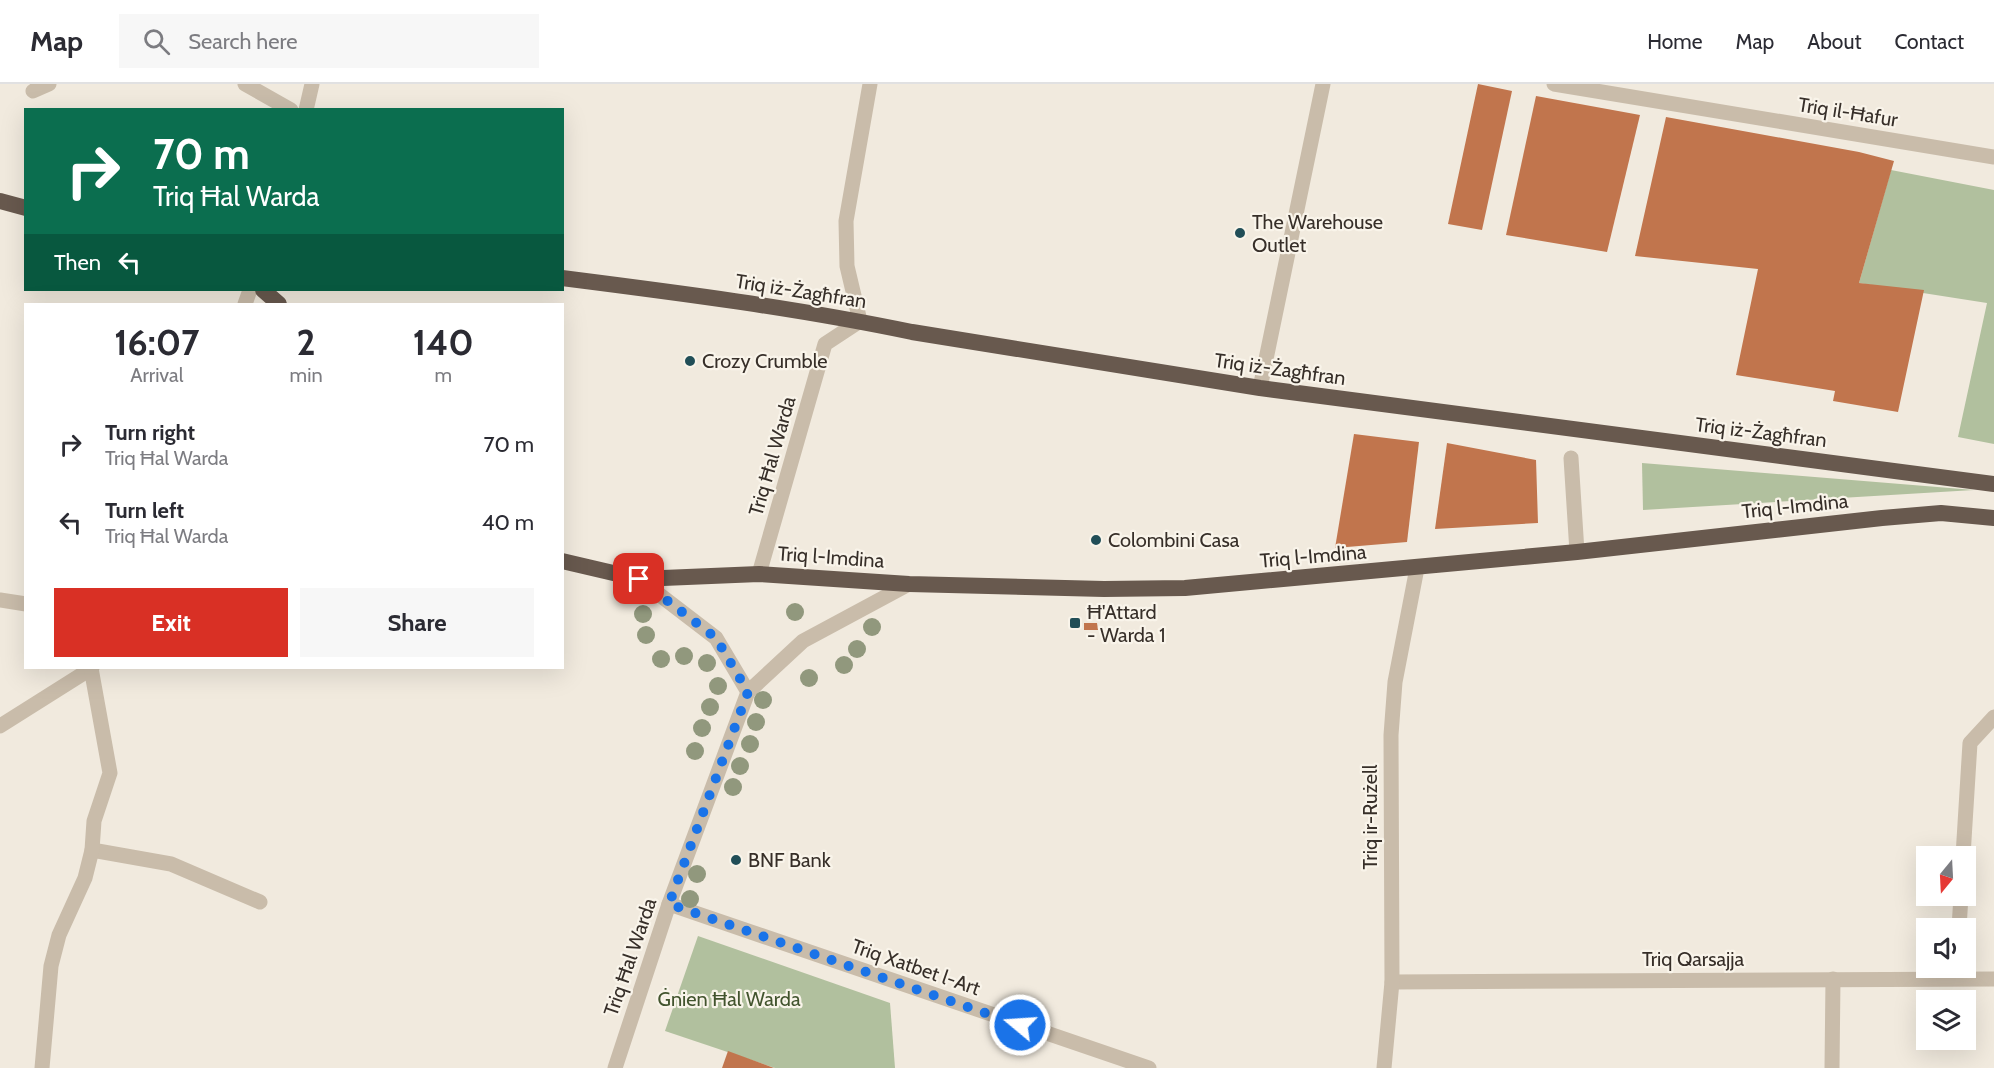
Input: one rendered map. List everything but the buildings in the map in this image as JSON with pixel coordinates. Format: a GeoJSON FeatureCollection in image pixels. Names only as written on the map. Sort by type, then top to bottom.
{"type":"FeatureCollection","features":[{"type":"Feature","properties":{"kind":"highway"},"geometry":{"type":"LineString","coordinates":[[0,201],[24,207]]}},
{"type":"Feature","properties":{"kind":"highway","name":"Triq iż-Żagħfran"},"geometry":{"type":"LineString","coordinates":[[564,278],[733,300],[924,334],[1260,388],[1994,484]]}},
{"type":"Feature","properties":{"kind":"highway"},"geometry":{"type":"LineString","coordinates":[[264,291],[278,303]]}},
{"type":"Feature","properties":{"kind":"highway","name":"Triq l-Imdina"},"geometry":{"type":"LineString","coordinates":[[564,561],[639,579],[759,574],[909,584],[1104,589],[1185,588],[1577,552],[1882,518],[1941,513],[1994,518]]}},
{"type":"Feature","properties":{"kind":"street"},"geometry":{"type":"LineString","coordinates":[[33,91],[49,84]]}},
{"type":"Feature","properties":{"kind":"street"},"geometry":{"type":"LineString","coordinates":[[245,84],[287,108]]}},
{"type":"Feature","properties":{"kind":"street"},"geometry":{"type":"LineString","coordinates":[[306,108],[312,84]]}},
{"type":"Feature","properties":{"kind":"street"},"geometry":{"type":"LineString","coordinates":[[860,321],[847,266],[846,221],[870,84]]}},
{"type":"Feature","properties":{"kind":"street"},"geometry":{"type":"LineString","coordinates":[[1260,388],[1323,84]]}},
{"type":"Feature","properties":{"kind":"street","name":"Triq il-Ħafur"},"geometry":{"type":"LineString","coordinates":[[1554,84],[1994,157]]}},
{"type":"Feature","properties":{"kind":"street","name":"Triq Ħal Warda"},"geometry":{"type":"LineString","coordinates":[[759,574],[825,344],[860,321]]}},
{"type":"Feature","properties":{"kind":"street"},"geometry":{"type":"LineString","coordinates":[[1571,458],[1577,552]]}},
{"type":"Feature","properties":{"kind":"street","name":"Triq ir-Rużell"},"geometry":{"type":"LineString","coordinates":[[1384,1068],[1392,982],[1391,735],[1395,682],[1417,568]]}},
{"type":"Feature","properties":{"kind":"street"},"geometry":{"type":"LineString","coordinates":[[639,579],[716,638],[748,692]]}},
{"type":"Feature","properties":{"kind":"street","name":"Triq Ħal Warda"},"geometry":{"type":"LineString","coordinates":[[615,1068],[669,904],[748,692],[803,641],[909,584]]}},
{"type":"Feature","properties":{"kind":"street"},"geometry":{"type":"LineString","coordinates":[[0,600],[24,604]]}},
{"type":"Feature","properties":{"kind":"street"},"geometry":{"type":"LineString","coordinates":[[0,726],[88,669]]}},
{"type":"Feature","properties":{"kind":"street"},"geometry":{"type":"LineString","coordinates":[[42,1068],[51,966],[59,935],[85,878],[92,850],[94,821],[110,773],[90,669]]}},
{"type":"Feature","properties":{"kind":"street"},"geometry":{"type":"LineString","coordinates":[[1964,846],[1970,743],[1994,717]]}},
{"type":"Feature","properties":{"kind":"street"},"geometry":{"type":"LineString","coordinates":[[92,850],[171,864],[260,902]]}},
{"type":"Feature","properties":{"kind":"street","name":"Triq Xatbet l-Art"},"geometry":{"type":"LineString","coordinates":[[669,904],[1149,1068]]}},
{"type":"Feature","properties":{"kind":"street","name":"Triq Qarsajja"},"geometry":{"type":"LineString","coordinates":[[1392,982],[1833,979],[1916,976]]}},
{"type":"Feature","properties":{"kind":"street","name":"Triq Qarsajja"},"geometry":{"type":"LineString","coordinates":[[1976,977],[1994,979]]}},
{"type":"Feature","properties":{"kind":"street"},"geometry":{"type":"LineString","coordinates":[[1832,1068],[1833,979]]}},
{"type":"Feature","properties":{"kind":"green space"},"geometry":{"type":"Polygon","coordinates":[[[1891,170],[1994,190],[1994,444],[1958,437],[1987,303],[1859,283],[1891,170]]]}},
{"type":"Feature","properties":{"kind":"green space"},"geometry":{"type":"Polygon","coordinates":[[[1642,463],[1974,490],[1643,510],[1642,463]]]}},
{"type":"Feature","properties":{"kind":"green space","name":"Ġnien Ħal Warda"},"geometry":{"type":"Polygon","coordinates":[[[698,936],[890,1003],[895,1068],[775,1068],[665,1031],[698,936]]]}},
{"type":"Feature","properties":{"kind":"place","name":"The Warehouse Outlet"},"geometry":{"type":"Point","coordinates":[1240,233]}},
{"type":"Feature","properties":{"kind":"place","name":"Crozy Crumble"},"geometry":{"type":"Point","coordinates":[690,361]}},
{"type":"Feature","properties":{"kind":"place","name":"Colombini Casa"},"geometry":{"type":"Point","coordinates":[1096,540]}},
{"type":"Feature","properties":{"kind":"place","name":"Ħ'Attard - Warda 1"},"geometry":{"type":"Point","coordinates":[1075,623]}},
{"type":"Feature","properties":{"kind":"place","name":"BNF Bank"},"geometry":{"type":"Point","coordinates":[736,860]}},
{"type":"Feature","properties":{"kind":"route"},"geometry":{"type":"LineString","coordinates":[[639,579],[716,638],[748,692],[669,904],[1020,1025]]}}]}
